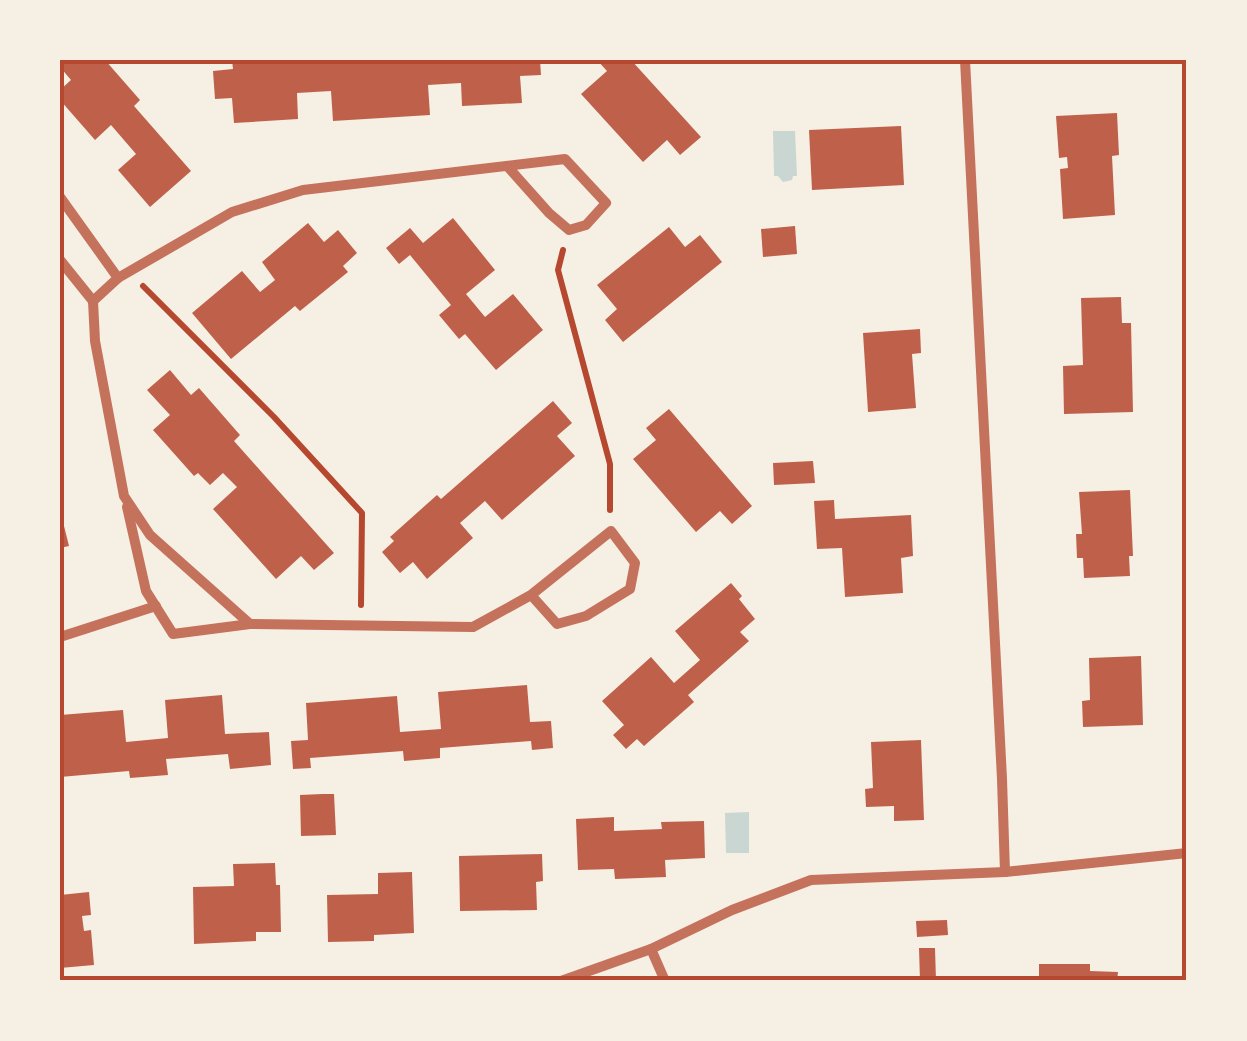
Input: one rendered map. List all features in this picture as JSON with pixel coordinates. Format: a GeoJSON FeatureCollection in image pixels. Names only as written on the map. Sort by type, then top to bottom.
{"type":"FeatureCollection","features":[{"type":"Feature","properties":{"kind":"street"},"geometry":{"type":"LineString","coordinates":[[965,60],[1005,872]]}},
{"type":"Feature","properties":{"kind":"street"},"geometry":{"type":"LineString","coordinates":[[94,302],[118,278],[232,212],[303,190],[564,159],[606,203],[586,225],[569,230],[508,167]]}},
{"type":"Feature","properties":{"kind":"street"},"geometry":{"type":"LineString","coordinates":[[60,198],[118,278]]}},
{"type":"Feature","properties":{"kind":"street"},"geometry":{"type":"LineString","coordinates":[[60,260],[94,302],[95,341],[146,591],[173,634],[250,624],[473,627],[531,595],[610,532],[636,563],[630,589],[586,616],[557,624],[531,595]]}},
{"type":"Feature","properties":{"kind":"street"},"geometry":{"type":"LineString","coordinates":[[124,496],[150,535],[250,624]]}},
{"type":"Feature","properties":{"kind":"street"},"geometry":{"type":"LineString","coordinates":[[60,637],[156,606]]}},
{"type":"Feature","properties":{"kind":"street"},"geometry":{"type":"LineString","coordinates":[[561,981],[651,949],[732,910],[811,880],[1005,872],[1187,853]]}},
{"type":"Feature","properties":{"kind":"street"},"geometry":{"type":"LineString","coordinates":[[651,949],[665,981]]}},
{"type":"Feature","properties":{"kind":"path"},"geometry":{"type":"LineString","coordinates":[[569,230],[558,270],[610,464],[610,532]]}},
{"type":"Feature","properties":{"kind":"path"},"geometry":{"type":"LineString","coordinates":[[129,271],[274,417],[362,513],[360,626]]}},
{"type":"Feature","properties":{"kind":"shaded area"},"geometry":{"type":"Polygon","coordinates":[[[773,131],[795,131],[797,176],[792,180],[783,182],[774,176],[773,131]]]}},
{"type":"Feature","properties":{"kind":"shaded area"},"geometry":{"type":"Polygon","coordinates":[[[749,812],[749,853],[726,853],[725,813],[749,812]]]}},
{"type":"Feature","properties":{"kind":"building"},"geometry":{"type":"Polygon","coordinates":[[[68,60],[105,60],[140,100],[134,106],[191,171],[150,207],[118,170],[136,154],[111,125],[95,140],[60,100],[60,90],[71,80],[60,67],[68,60]]]}},
{"type":"Feature","properties":{"kind":"building"},"geometry":{"type":"Polygon","coordinates":[[[232,60],[540,60],[541,75],[520,76],[522,103],[462,106],[461,83],[428,85],[430,115],[333,121],[331,91],[297,93],[298,119],[234,123],[232,98],[215,99],[213,71],[233,69],[232,60]]]}},
{"type":"Feature","properties":{"kind":"building"},"geometry":{"type":"Polygon","coordinates":[[[597,60],[631,60],[701,137],[680,155],[667,140],[643,162],[581,94],[607,71],[597,60]]]}},
{"type":"Feature","properties":{"kind":"building"},"geometry":{"type":"Polygon","coordinates":[[[1117,113],[1119,155],[1112,156],[1115,215],[1063,219],[1060,169],[1068,168],[1067,157],[1059,158],[1056,116],[1117,113]]]}},
{"type":"Feature","properties":{"kind":"building"},"geometry":{"type":"Polygon","coordinates":[[[901,126],[904,185],[812,190],[809,130],[901,126]]]}},
{"type":"Feature","properties":{"kind":"building"},"geometry":{"type":"Polygon","coordinates":[[[453,218],[495,270],[466,294],[485,317],[513,294],[543,330],[496,370],[465,334],[459,339],[439,315],[451,305],[410,255],[399,264],[386,248],[410,228],[423,243],[453,218]]]}},
{"type":"Feature","properties":{"kind":"building"},"geometry":{"type":"Polygon","coordinates":[[[308,223],[324,242],[338,230],[357,253],[343,266],[348,272],[300,311],[295,306],[231,359],[192,313],[242,271],[260,292],[275,280],[262,262],[308,223]]]}},
{"type":"Feature","properties":{"kind":"building"},"geometry":{"type":"Polygon","coordinates":[[[795,226],[797,254],[763,257],[761,229],[795,226]]]}},
{"type":"Feature","properties":{"kind":"building"},"geometry":{"type":"Polygon","coordinates":[[[669,227],[685,247],[700,235],[722,262],[623,342],[605,320],[617,309],[597,285],[669,227]]]}},
{"type":"Feature","properties":{"kind":"building"},"geometry":{"type":"Polygon","coordinates":[[[1121,297],[1122,323],[1131,323],[1133,412],[1064,414],[1063,366],[1083,365],[1081,298],[1121,297]]]}},
{"type":"Feature","properties":{"kind":"building"},"geometry":{"type":"Polygon","coordinates":[[[920,329],[921,353],[912,354],[916,408],[868,412],[863,333],[920,329]]]}},
{"type":"Feature","properties":{"kind":"building"},"geometry":{"type":"Polygon","coordinates":[[[170,370],[191,395],[199,388],[240,435],[234,441],[334,553],[314,570],[301,556],[276,579],[213,509],[237,487],[223,473],[210,485],[198,473],[194,476],[153,430],[170,415],[147,390],[170,370]]]}},
{"type":"Feature","properties":{"kind":"building"},"geometry":{"type":"Polygon","coordinates":[[[553,401],[572,423],[557,436],[575,456],[502,520],[485,501],[460,523],[473,538],[427,579],[413,562],[400,573],[382,552],[394,541],[390,537],[437,495],[441,499],[553,401]]]}},
{"type":"Feature","properties":{"kind":"building"},"geometry":{"type":"Polygon","coordinates":[[[669,409],[752,506],[732,524],[720,511],[696,532],[633,459],[656,440],[646,428],[669,409]]]}},
{"type":"Feature","properties":{"kind":"building"},"geometry":{"type":"Polygon","coordinates":[[[813,461],[815,483],[774,485],[773,463],[813,461]]]}},
{"type":"Feature","properties":{"kind":"building"},"geometry":{"type":"Polygon","coordinates":[[[1130,490],[1130,576],[1084,578],[1083,558],[1077,558],[1076,534],[1082,534],[1079,492],[1130,490]]]}},
{"type":"Feature","properties":{"kind":"building"},"geometry":{"type":"Polygon","coordinates":[[[834,500],[835,519],[911,515],[913,556],[901,558],[903,593],[845,597],[842,548],[817,549],[814,501],[834,500]]]}},
{"type":"Feature","properties":{"kind":"building"},"geometry":{"type":"Polygon","coordinates":[[[60,515],[69,546],[60,548],[60,515]]]}},
{"type":"Feature","properties":{"kind":"building"},"geometry":{"type":"Polygon","coordinates":[[[731,583],[755,619],[740,632],[749,641],[688,695],[694,702],[644,746],[637,739],[626,749],[613,735],[624,725],[602,701],[651,657],[674,683],[700,660],[675,631],[731,583]]]}},
{"type":"Feature","properties":{"kind":"building"},"geometry":{"type":"Polygon","coordinates":[[[1141,656],[1143,725],[1083,727],[1082,701],[1090,700],[1089,658],[1141,656]]]}},
{"type":"Feature","properties":{"kind":"building"},"geometry":{"type":"Polygon","coordinates":[[[527,685],[530,722],[551,721],[553,748],[532,750],[531,741],[440,748],[440,758],[404,761],[403,751],[310,758],[311,768],[293,769],[291,741],[308,740],[306,703],[397,696],[400,732],[441,729],[438,692],[527,685]]]}},
{"type":"Feature","properties":{"kind":"building"},"geometry":{"type":"Polygon","coordinates":[[[222,695],[225,734],[269,732],[271,765],[230,769],[228,754],[166,759],[168,775],[130,778],[129,771],[60,777],[60,715],[123,710],[126,742],[168,738],[165,700],[222,695]]]}},
{"type":"Feature","properties":{"kind":"building"},"geometry":{"type":"Polygon","coordinates":[[[921,740],[924,820],[894,821],[894,806],[866,807],[865,789],[873,788],[871,742],[921,740]]]}},
{"type":"Feature","properties":{"kind":"building"},"geometry":{"type":"Polygon","coordinates":[[[334,794],[336,835],[301,836],[300,795],[334,794]]]}},
{"type":"Feature","properties":{"kind":"building"},"geometry":{"type":"Polygon","coordinates":[[[614,817],[614,831],[662,829],[661,822],[704,821],[705,858],[665,860],[666,877],[615,879],[614,869],[578,870],[576,819],[614,817]]]}},
{"type":"Feature","properties":{"kind":"building"},"geometry":{"type":"Polygon","coordinates":[[[542,854],[543,881],[536,882],[537,910],[460,911],[459,856],[542,854]]]}},
{"type":"Feature","properties":{"kind":"building"},"geometry":{"type":"Polygon","coordinates":[[[275,863],[276,885],[280,885],[281,932],[256,932],[256,941],[194,944],[193,887],[234,886],[233,864],[275,863]]]}},
{"type":"Feature","properties":{"kind":"building"},"geometry":{"type":"Polygon","coordinates":[[[412,872],[414,933],[374,935],[374,941],[328,942],[327,895],[378,894],[378,873],[412,872]]]}},
{"type":"Feature","properties":{"kind":"building"},"geometry":{"type":"Polygon","coordinates":[[[89,892],[91,915],[82,916],[84,931],[91,930],[94,965],[60,968],[60,895],[89,892]]]}},
{"type":"Feature","properties":{"kind":"building"},"geometry":{"type":"Polygon","coordinates":[[[947,920],[948,935],[917,937],[916,921],[947,920]]]}},
{"type":"Feature","properties":{"kind":"building"},"geometry":{"type":"Polygon","coordinates":[[[919,948],[935,948],[936,981],[920,981],[919,948]]]}},
{"type":"Feature","properties":{"kind":"building"},"geometry":{"type":"Polygon","coordinates":[[[1039,964],[1090,964],[1090,971],[1118,972],[1117,981],[1039,981],[1039,964]]]}}]}
